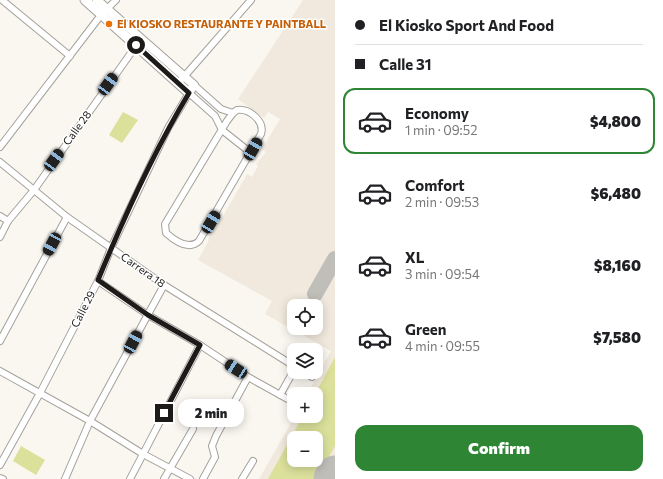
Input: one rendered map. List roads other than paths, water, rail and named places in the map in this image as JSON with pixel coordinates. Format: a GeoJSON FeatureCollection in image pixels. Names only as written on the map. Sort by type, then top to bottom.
{"type":"FeatureCollection","features":[{"type":"Feature","properties":{"kind":"main road"},"geometry":{"type":"LineString","coordinates":[[85,0],[104,12],[192,89]]}},
{"type":"Feature","properties":{"kind":"street"},"geometry":{"type":"LineString","coordinates":[[2,0],[70,56]]}},
{"type":"Feature","properties":{"kind":"street"},"geometry":{"type":"LineString","coordinates":[[97,0],[104,12]]}},
{"type":"Feature","properties":{"kind":"street"},"geometry":{"type":"LineString","coordinates":[[0,147],[104,12],[116,0]]}},
{"type":"Feature","properties":{"kind":"street"},"geometry":{"type":"LineString","coordinates":[[181,79],[251,0]]}},
{"type":"Feature","properties":{"kind":"street","name":"Calle 28"},"geometry":{"type":"LineString","coordinates":[[0,237],[8,221],[34,190],[139,42]]}},
{"type":"Feature","properties":{"kind":"street"},"geometry":{"type":"LineString","coordinates":[[192,89],[221,109],[232,113]]}},
{"type":"Feature","properties":{"kind":"street"},"geometry":{"type":"LineString","coordinates":[[192,89],[215,116],[222,130],[251,153]]}},
{"type":"Feature","properties":{"kind":"street","name":"Calle 29"},"geometry":{"type":"LineString","coordinates":[[0,465],[40,393],[98,280],[111,248],[168,128],[192,89]]}},
{"type":"Feature","properties":{"kind":"street"},"geometry":{"type":"LineString","coordinates":[[237,110],[245,110],[262,124],[263,130],[199,242],[193,246],[187,246],[168,236],[165,231],[165,224],[232,113],[237,110]]}},
{"type":"Feature","properties":{"kind":"street","name":"Carrera 18"},"geometry":{"type":"LineString","coordinates":[[0,162],[67,217],[164,285],[287,362]]}},
{"type":"Feature","properties":{"kind":"street"},"geometry":{"type":"LineString","coordinates":[[0,216],[8,221]]}},
{"type":"Feature","properties":{"kind":"street"},"geometry":{"type":"LineString","coordinates":[[0,341],[67,217]]}},
{"type":"Feature","properties":{"kind":"street"},"geometry":{"type":"LineString","coordinates":[[98,280],[148,315],[200,345],[248,377],[287,399]]}},
{"type":"Feature","properties":{"kind":"street"},"geometry":{"type":"LineString","coordinates":[[65,479],[90,422],[164,285]]}},
{"type":"Feature","properties":{"kind":"street"},"geometry":{"type":"LineString","coordinates":[[130,479],[200,345]]}},
{"type":"Feature","properties":{"kind":"street"},"geometry":{"type":"LineString","coordinates":[[0,371],[143,454],[190,479]]}},
{"type":"Feature","properties":{"kind":"street"},"geometry":{"type":"LineString","coordinates":[[203,479],[216,457],[212,446],[216,436],[248,377]]}},
{"type":"Feature","properties":{"kind":"street"},"geometry":{"type":"LineString","coordinates":[[280,395],[289,379]]}},
{"type":"Feature","properties":{"kind":"street"},"geometry":{"type":"LineString","coordinates":[[164,479],[193,429]]}},
{"type":"Feature","properties":{"kind":"street"},"geometry":{"type":"LineString","coordinates":[[242,479],[252,461]]}},
{"type":"Feature","properties":{"kind":"place","name":"El KIOSKO RESTAURANTE Y PAINTBALL"},"geometry":{"type":"Point","coordinates":[109,24]}}]}
